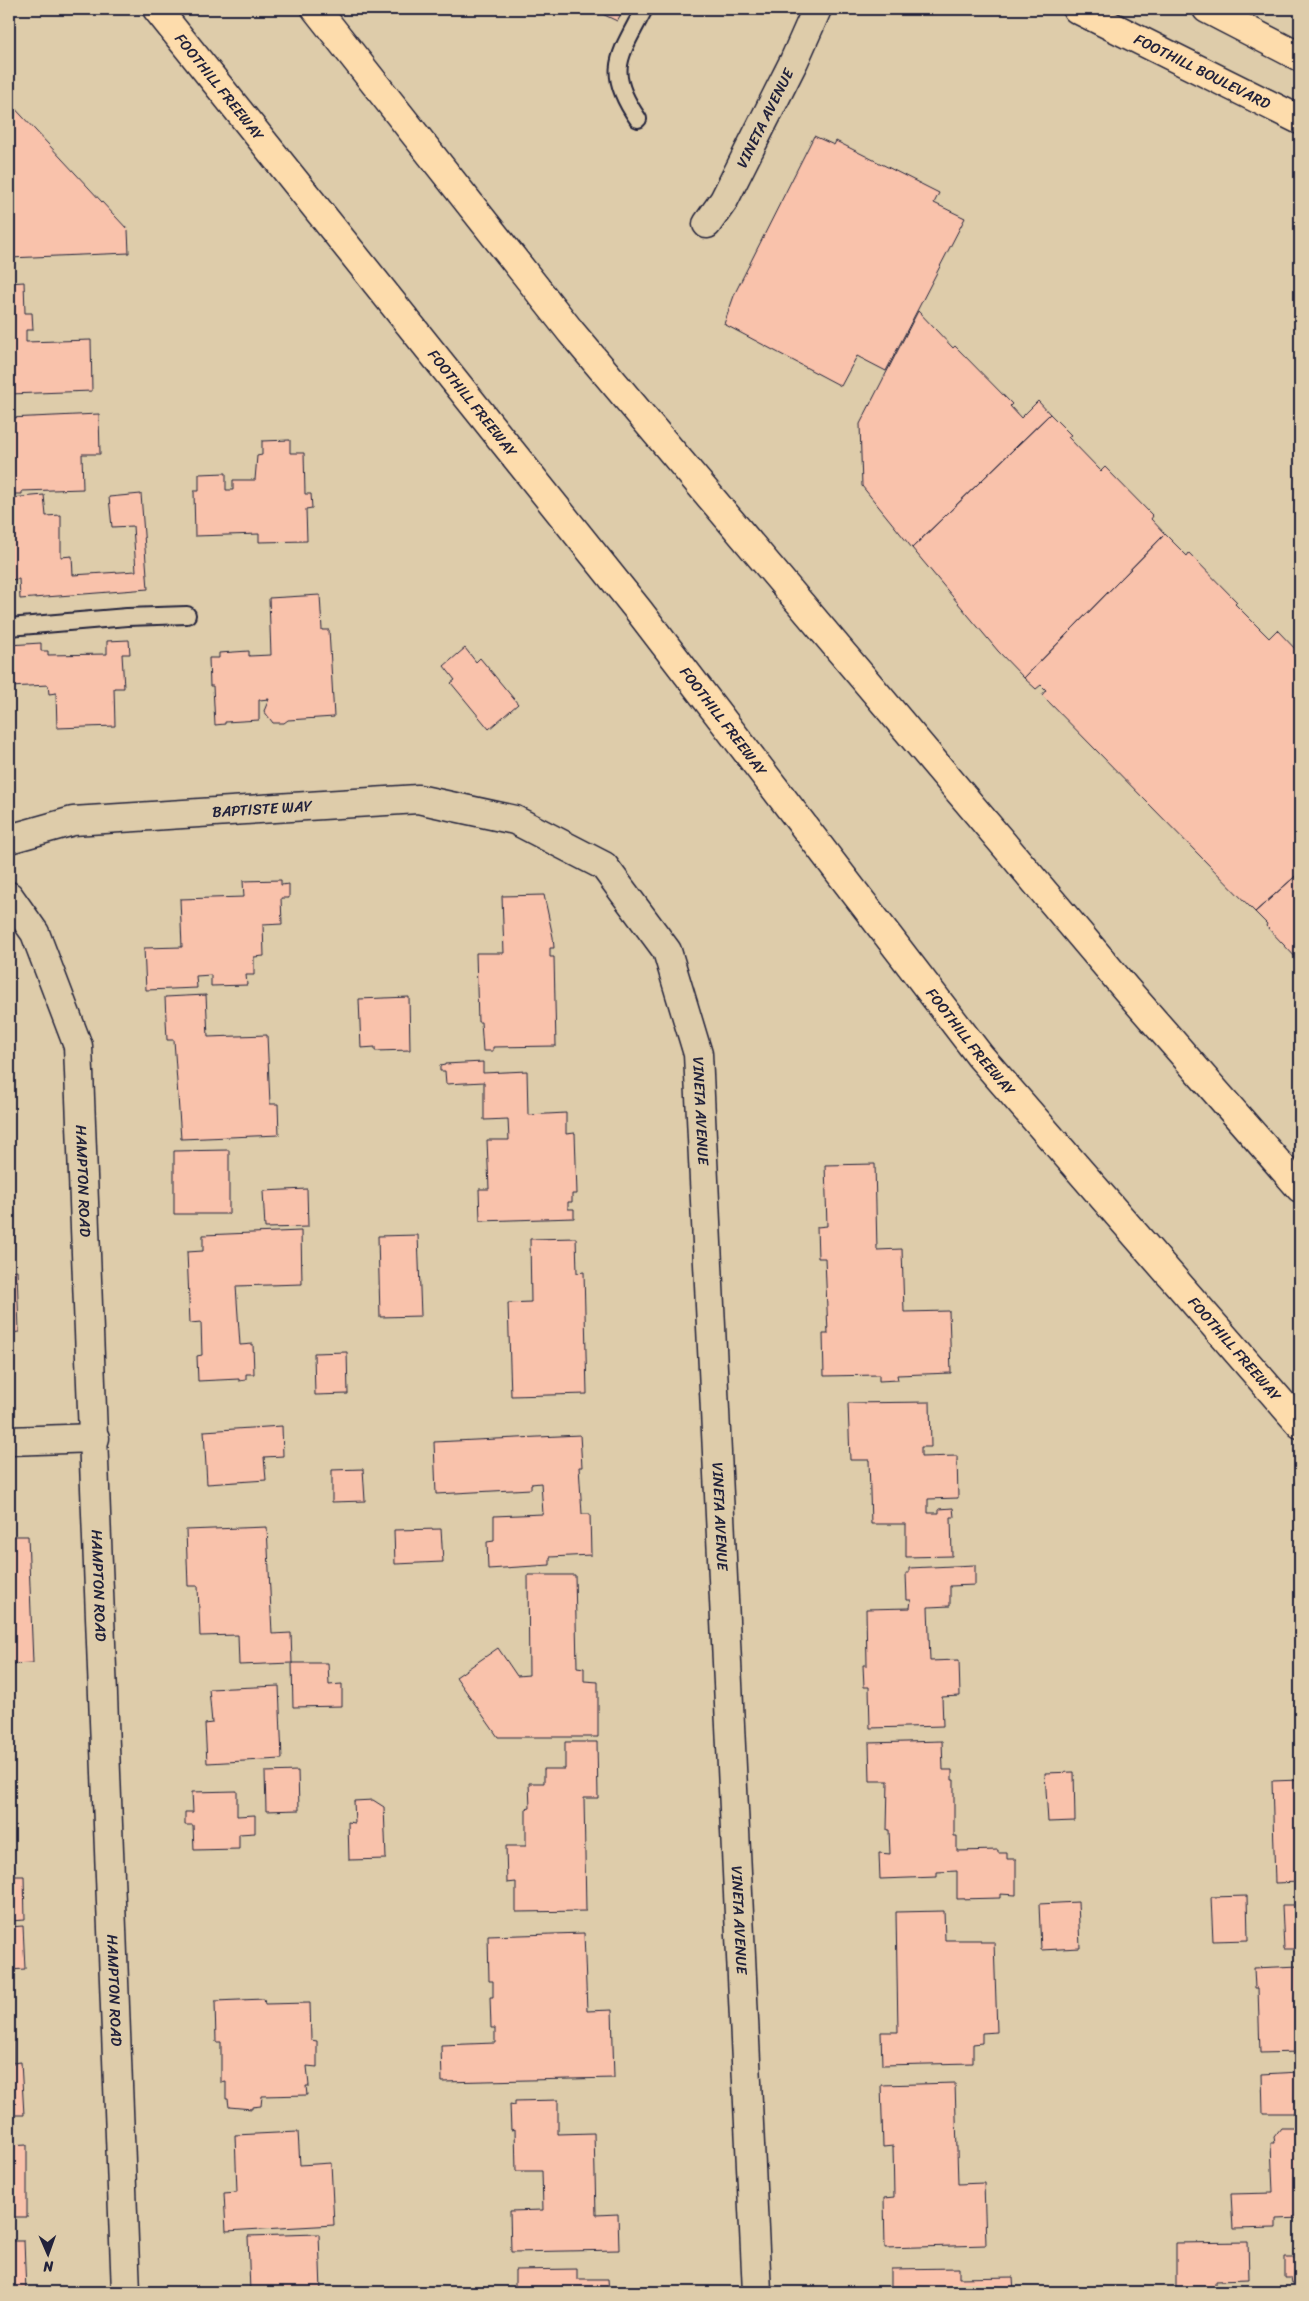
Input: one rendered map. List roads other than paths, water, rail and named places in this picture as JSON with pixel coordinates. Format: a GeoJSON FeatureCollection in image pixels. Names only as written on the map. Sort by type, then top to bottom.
{"type":"FeatureCollection","features":[{"type":"Feature","properties":{"kind":"main road","name":"FOOTHILL FREEWAY"},"geometry":{"type":"LineString","coordinates":[[157,9],[639,611],[980,1056],[1300,1424]]}},
{"type":"Feature","properties":{"kind":"main road"},"geometry":{"type":"LineString","coordinates":[[316,9],[571,332],[1126,989],[1300,1188]]}},
{"type":"Feature","properties":{"kind":"main road","name":"FOOTHILL BOULEVARD"},"geometry":{"type":"LineString","coordinates":[[1078,9],[1300,120]]}},
{"type":"Feature","properties":{"kind":"main road"},"geometry":{"type":"LineString","coordinates":[[1207,9],[1300,56]]}},
{"type":"Feature","properties":{"kind":"street","name":"VINETA AVENUE"},"geometry":{"type":"LineString","coordinates":[[707,224],[724,200],[794,61],[817,9]]}},
{"type":"Feature","properties":{"kind":"street","name":"BAPTISTE WAY"},"geometry":{"type":"LineString","coordinates":[[9,839],[73,821],[418,799],[515,820]]}},
{"type":"Feature","properties":{"kind":"street","name":"VINETA AVENUE"},"geometry":{"type":"LineString","coordinates":[[515,820],[604,866],[667,951],[698,1054],[757,2292]]}},
{"type":"Feature","properties":{"kind":"street","name":"HAMPTON ROAD"},"geometry":{"type":"LineString","coordinates":[[9,896],[35,933],[78,1046],[126,2292]]}},
{"type":"Feature","properties":{"kind":"street"},"geometry":{"type":"LineString","coordinates":[[9,1441],[94,1438]]}},
{"type":"Feature","properties":{"kind":"lane"},"geometry":{"type":"LineString","coordinates":[[638,119],[627,103],[617,70],[621,53],[644,9]]}},
{"type":"Feature","properties":{"kind":"lane"},"geometry":{"type":"LineString","coordinates":[[9,627],[127,617],[187,615]]}}]}
